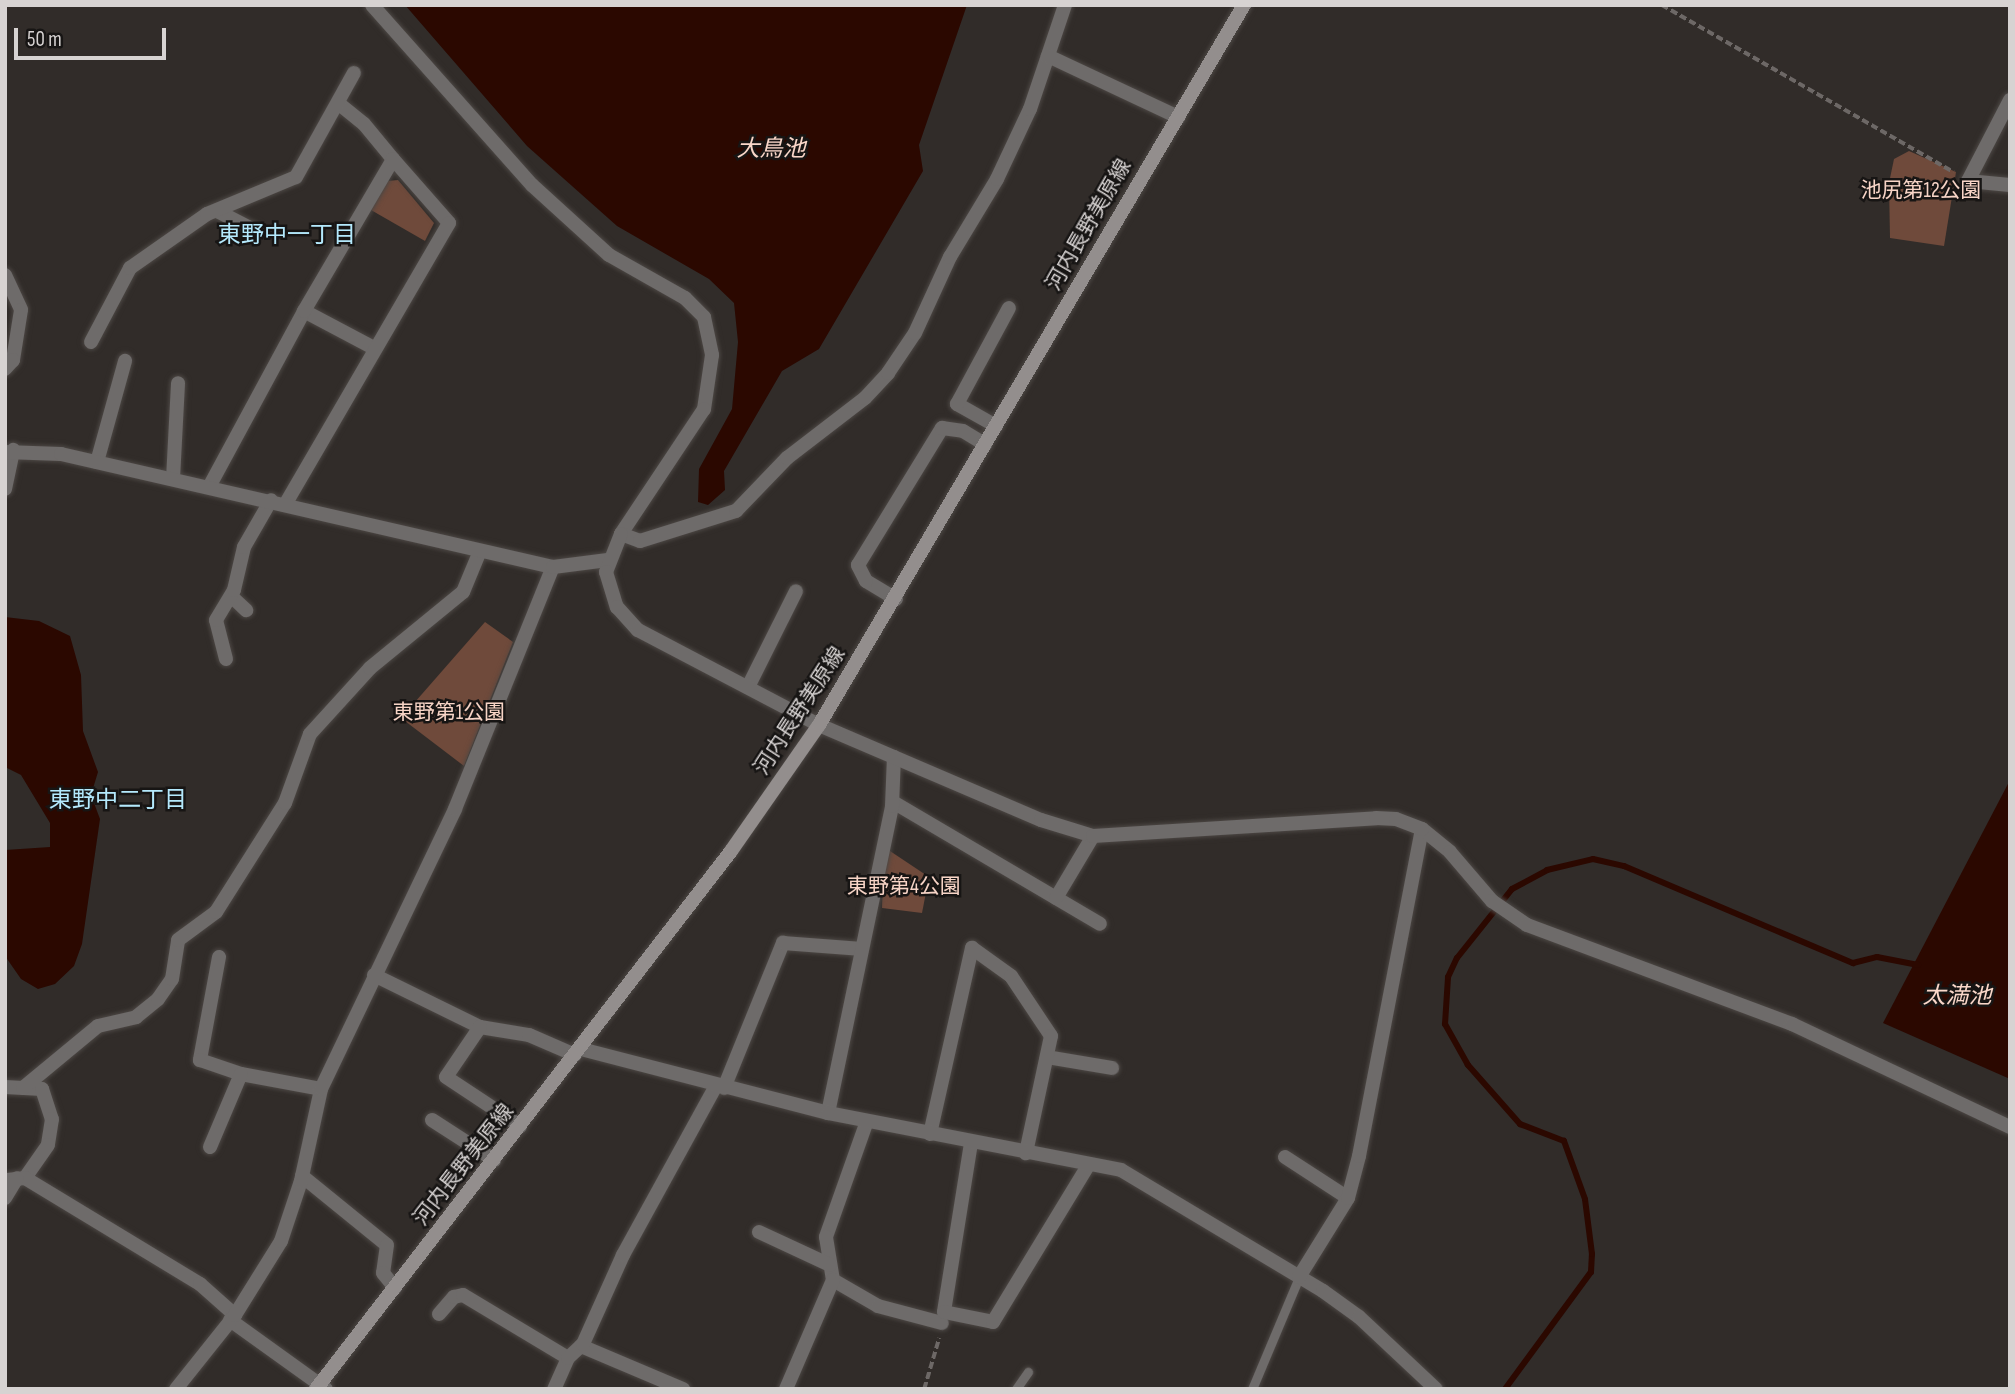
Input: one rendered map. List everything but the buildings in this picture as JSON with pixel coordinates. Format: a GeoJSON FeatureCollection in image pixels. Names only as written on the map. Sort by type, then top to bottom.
{"type":"FeatureCollection","features":[{"type":"Feature","properties":{"kind":"main road","name":"河内長野美原線"},"geometry":{"type":"LineString","coordinates":[[321,1387],[732,851],[819,725],[896,599],[1244,5]]}},
{"type":"Feature","properties":{"kind":"street"},"geometry":{"type":"LineString","coordinates":[[372,5],[532,185],[609,255],[685,298],[708,326],[712,355],[699,420],[621,534],[608,560],[606,572],[626,619],[668,648],[819,725],[1041,820],[1093,836],[1376,818],[1396,819],[1422,829],[1450,852],[1492,901],[1527,925],[1792,1024],[2010,1127]]}},
{"type":"Feature","properties":{"kind":"street"},"geometry":{"type":"LineString","coordinates":[[621,534],[640,541],[726,518],[787,458],[864,398],[888,373],[915,333],[950,257],[997,179],[1030,109],[1065,5]]}},
{"type":"Feature","properties":{"kind":"street"},"geometry":{"type":"LineString","coordinates":[[1048,57],[1178,117]]}},
{"type":"Feature","properties":{"kind":"street"},"geometry":{"type":"LineString","coordinates":[[91,342],[130,268],[217,211],[296,177],[354,73]]}},
{"type":"Feature","properties":{"kind":"street"},"geometry":{"type":"LineString","coordinates":[[2010,100],[1968,180],[2010,185]]}},
{"type":"Feature","properties":{"kind":"street"},"geometry":{"type":"LineString","coordinates":[[226,659],[216,620],[231,596],[244,547],[278,501],[449,223],[364,124],[338,103]]}},
{"type":"Feature","properties":{"kind":"street"},"geometry":{"type":"LineString","coordinates":[[209,487],[304,311],[393,159]]}},
{"type":"Feature","properties":{"kind":"street"},"geometry":{"type":"LineString","coordinates":[[217,211],[254,230]]}},
{"type":"Feature","properties":{"kind":"street"},"geometry":{"type":"LineString","coordinates":[[5,275],[21,310],[13,359],[5,369]]}},
{"type":"Feature","properties":{"kind":"street"},"geometry":{"type":"LineString","coordinates":[[996,426],[957,404],[1009,308]]}},
{"type":"Feature","properties":{"kind":"street"},"geometry":{"type":"LineString","coordinates":[[304,311],[374,348]]}},
{"type":"Feature","properties":{"kind":"street"},"geometry":{"type":"LineString","coordinates":[[97,462],[125,362]]}},
{"type":"Feature","properties":{"kind":"street"},"geometry":{"type":"LineString","coordinates":[[173,479],[178,383]]}},
{"type":"Feature","properties":{"kind":"street"},"geometry":{"type":"LineString","coordinates":[[896,599],[866,582],[858,565],[942,428],[963,431],[985,444]]}},
{"type":"Feature","properties":{"kind":"street"},"geometry":{"type":"LineString","coordinates":[[5,489],[9,451],[97,462],[278,501],[552,567],[608,560]]}},
{"type":"Feature","properties":{"kind":"street"},"geometry":{"type":"LineString","coordinates":[[23,1088],[98,1026],[136,1017],[158,999],[172,979],[178,940],[216,912],[285,803],[310,734],[370,668],[463,592],[480,551]]}},
{"type":"Feature","properties":{"kind":"street"},"geometry":{"type":"LineString","coordinates":[[176,1389],[233,1317],[281,1241],[302,1176],[321,1089],[455,809],[552,567]]}},
{"type":"Feature","properties":{"kind":"street"},"geometry":{"type":"LineString","coordinates":[[748,687],[796,591]]}},
{"type":"Feature","properties":{"kind":"street"},"geometry":{"type":"LineString","coordinates":[[231,596],[246,610]]}},
{"type":"Feature","properties":{"kind":"street"},"geometry":{"type":"LineString","coordinates":[[828,1113],[893,802],[894,757]]}},
{"type":"Feature","properties":{"kind":"street"},"geometry":{"type":"LineString","coordinates":[[893,802],[1100,924]]}},
{"type":"Feature","properties":{"kind":"street"},"geometry":{"type":"LineString","coordinates":[[1299,1277],[1348,1198],[1422,829]]}},
{"type":"Feature","properties":{"kind":"street"},"geometry":{"type":"LineString","coordinates":[[1056,898],[1093,836]]}},
{"type":"Feature","properties":{"kind":"street"},"geometry":{"type":"LineString","coordinates":[[554,1389],[568,1358],[581,1346],[624,1255],[720,1087],[783,943],[862,949]]}},
{"type":"Feature","properties":{"kind":"street"},"geometry":{"type":"LineString","coordinates":[[930,1134],[972,948],[1011,976],[1051,1036],[1026,1153]]}},
{"type":"Feature","properties":{"kind":"street"},"geometry":{"type":"LineString","coordinates":[[219,957],[200,1060],[241,1074],[321,1089]]}},
{"type":"Feature","properties":{"kind":"street"},"geometry":{"type":"LineString","coordinates":[[374,975],[480,1027],[529,1035],[578,1052],[828,1113],[971,1143],[1121,1170],[1299,1277],[1359,1317],[1436,1389]]}},
{"type":"Feature","properties":{"kind":"street"},"geometry":{"type":"LineString","coordinates":[[480,1027],[446,1077],[520,1126]]}},
{"type":"Feature","properties":{"kind":"street"},"geometry":{"type":"LineString","coordinates":[[1047,1057],[1112,1068]]}},
{"type":"Feature","properties":{"kind":"street"},"geometry":{"type":"LineString","coordinates":[[210,1147],[241,1074]]}},
{"type":"Feature","properties":{"kind":"street"},"geometry":{"type":"LineString","coordinates":[[5,1087],[42,1089],[52,1119],[48,1145],[16,1179],[5,1198]]}},
{"type":"Feature","properties":{"kind":"street"},"geometry":{"type":"LineString","coordinates":[[432,1120],[494,1160]]}},
{"type":"Feature","properties":{"kind":"street"},"geometry":{"type":"LineString","coordinates":[[786,1389],[832,1273],[826,1237],[867,1121]]}},
{"type":"Feature","properties":{"kind":"street"},"geometry":{"type":"LineString","coordinates":[[971,1143],[944,1312],[993,1322],[1089,1164]]}},
{"type":"Feature","properties":{"kind":"street"},"geometry":{"type":"LineString","coordinates":[[1285,1157],[1348,1198]]}},
{"type":"Feature","properties":{"kind":"street"},"geometry":{"type":"LineString","coordinates":[[302,1176],[387,1245],[383,1273],[395,1288]]}},
{"type":"Feature","properties":{"kind":"street"},"geometry":{"type":"LineString","coordinates":[[16,1179],[200,1284],[233,1317],[321,1387]]}},
{"type":"Feature","properties":{"kind":"street"},"geometry":{"type":"LineString","coordinates":[[759,1232],[832,1273],[878,1306],[942,1323]]}},
{"type":"Feature","properties":{"kind":"street"},"geometry":{"type":"LineString","coordinates":[[439,1314],[454,1297],[463,1295],[568,1358]]}},
{"type":"Feature","properties":{"kind":"street"},"geometry":{"type":"LineString","coordinates":[[581,1346],[683,1389]]}},
{"type":"Feature","properties":{"kind":"lane"},"geometry":{"type":"LineString","coordinates":[[1252,1389],[1299,1277]]}},
{"type":"Feature","properties":{"kind":"lane"},"geometry":{"type":"LineString","coordinates":[[1016,1389],[1028,1372]]}},
{"type":"Feature","properties":{"kind":"path"},"geometry":{"type":"LineString","coordinates":[[1662,5],[1968,180]]}},
{"type":"Feature","properties":{"kind":"path"},"geometry":{"type":"LineString","coordinates":[[925,1389],[942,1323]]}},
{"type":"Feature","properties":{"kind":"green space","name":"池尻第12公園"},"geometry":{"type":"Polygon","coordinates":[[[1909,151],[1956,172],[1944,246],[1890,238],[1889,183],[1894,159],[1909,151]]]}},
{"type":"Feature","properties":{"kind":"green space"},"geometry":{"type":"Polygon","coordinates":[[[398,180],[434,223],[425,241],[371,210],[388,181],[398,180]]]}},
{"type":"Feature","properties":{"kind":"green space","name":"東野第1公園"},"geometry":{"type":"Polygon","coordinates":[[[485,622],[513,642],[464,766],[401,718],[485,622]]]}},
{"type":"Feature","properties":{"kind":"green space","name":"東野第4公園"},"geometry":{"type":"Polygon","coordinates":[[[884,847],[929,877],[922,913],[882,908],[884,847]]]}},
{"type":"Feature","properties":{"kind":"water","name":"大鳥池"},"geometry":{"type":"Polygon","coordinates":[[[405,5],[967,5],[919,145],[923,171],[819,349],[782,371],[724,471],[725,490],[708,505],[698,502],[699,469],[732,409],[738,342],[734,303],[709,279],[617,226],[527,146],[405,5]]]}},
{"type":"Feature","properties":{"kind":"water"},"geometry":{"type":"Polygon","coordinates":[[[5,617],[39,621],[70,636],[81,675],[83,731],[98,772],[91,795],[100,819],[82,944],[74,966],[55,984],[38,989],[21,979],[5,956],[5,850],[50,847],[50,823],[21,775],[5,767],[5,617]]]}},
{"type":"Feature","properties":{"kind":"water","name":"太満池"},"geometry":{"type":"Polygon","coordinates":[[[2010,780],[2010,1079],[1883,1023],[2010,780]]]}},
{"type":"Feature","properties":{"kind":"waterway"},"geometry":{"type":"LineString","coordinates":[[1505,1389],[1591,1272],[1592,1254],[1585,1199],[1564,1141],[1520,1124],[1468,1065],[1445,1024],[1448,977],[1457,958],[1512,889],[1547,870],[1593,859],[1624,866],[1853,963],[1877,957],[1918,965]]}},
{"type":"Feature","properties":{"kind":"district","name":"東野中一丁目"},"geometry":{"type":"Point","coordinates":[287,235]}},
{"type":"Feature","properties":{"kind":"district","name":"東野中二丁目"},"geometry":{"type":"Point","coordinates":[118,800]}}]}
